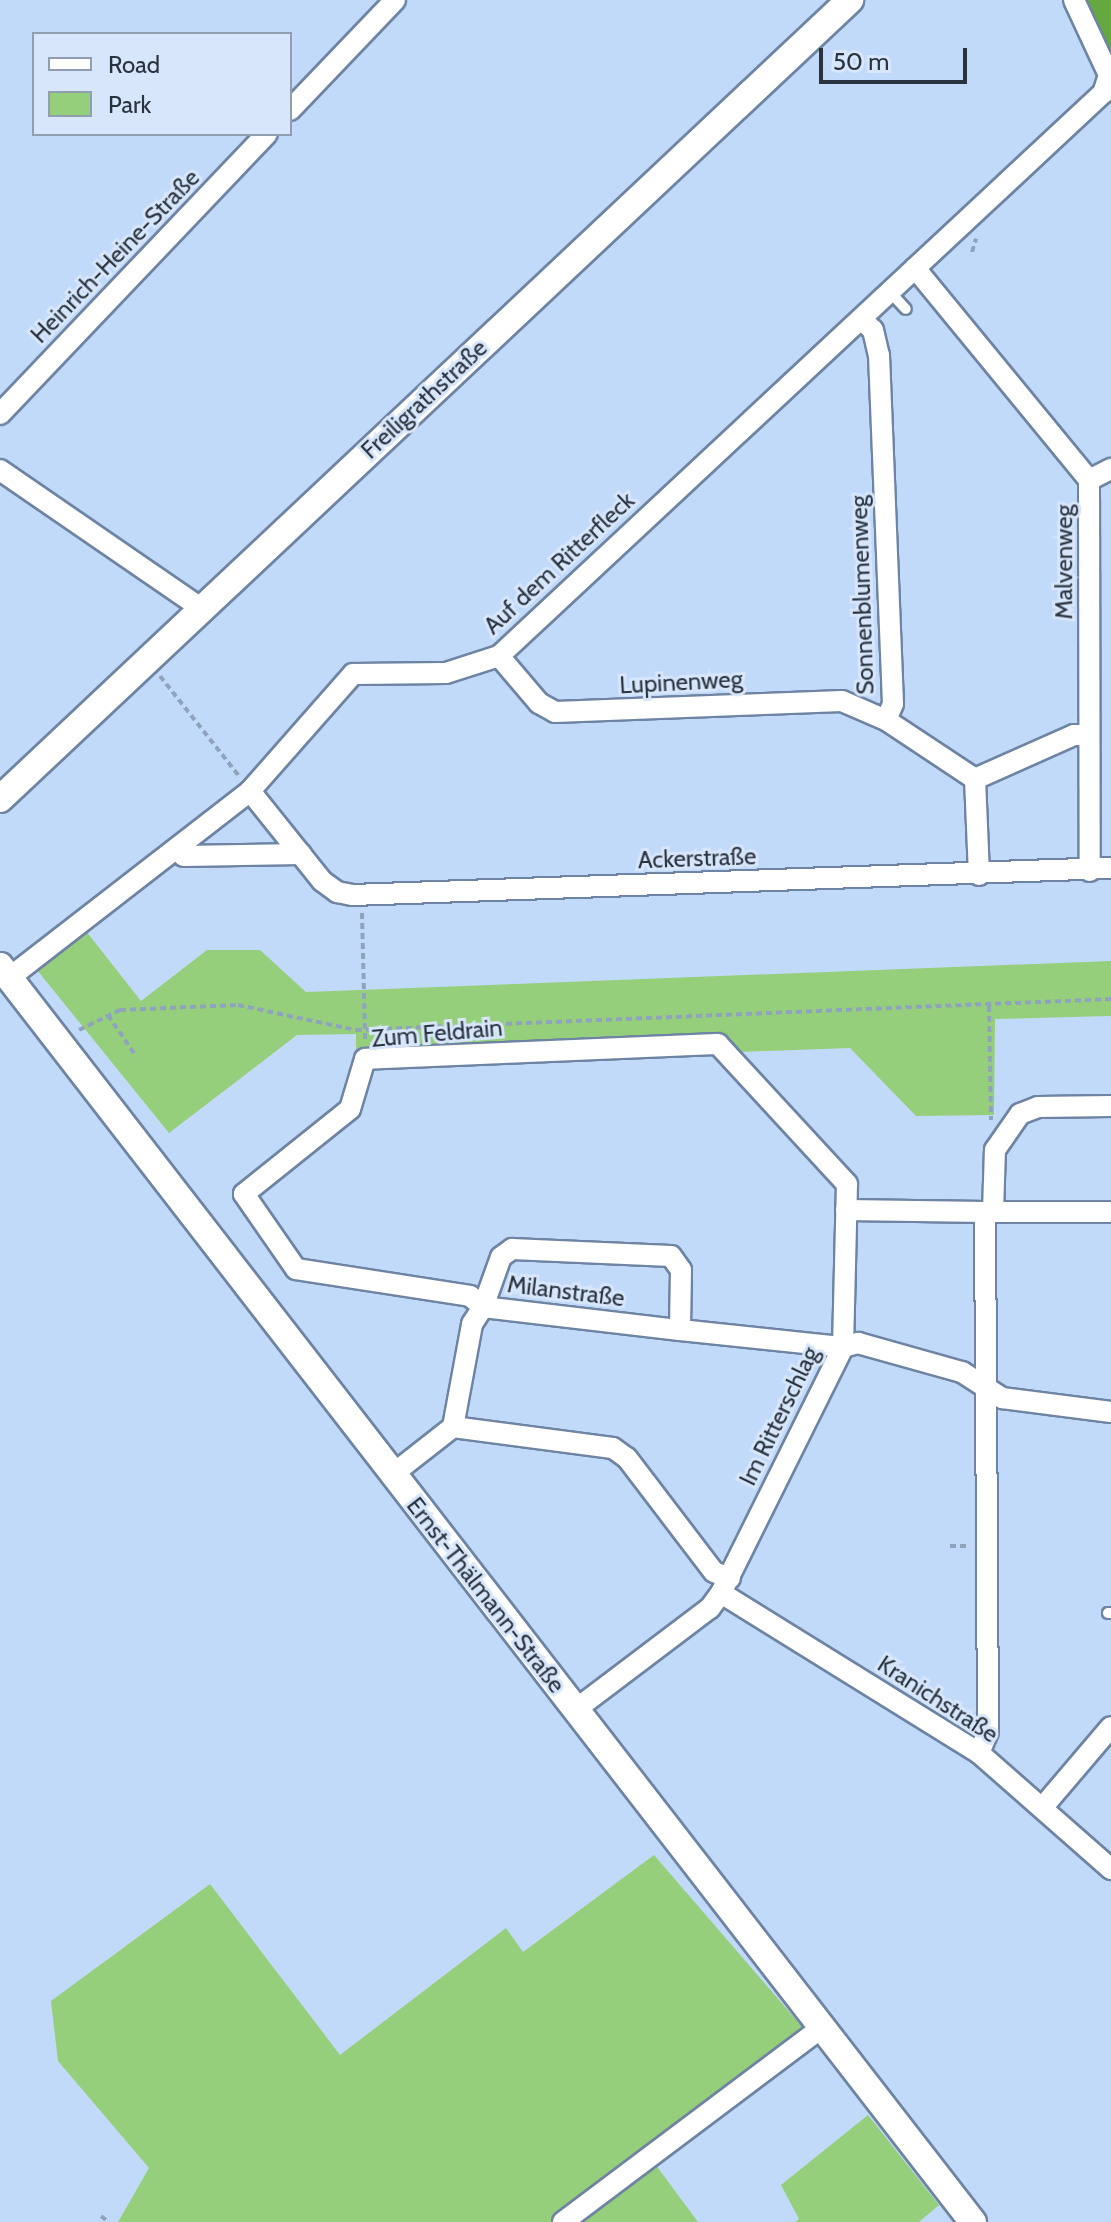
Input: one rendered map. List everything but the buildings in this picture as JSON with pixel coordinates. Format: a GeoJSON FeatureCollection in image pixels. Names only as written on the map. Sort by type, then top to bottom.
{"type":"FeatureCollection","features":[{"type":"Feature","properties":{"kind":"street"},"geometry":{"type":"LineString","coordinates":[[292,108],[395,0]]}},
{"type":"Feature","properties":{"kind":"street","name":"Freiligrathstraße"},"geometry":{"type":"LineString","coordinates":[[0,799],[850,0]]}},
{"type":"Feature","properties":{"kind":"street"},"geometry":{"type":"LineString","coordinates":[[1074,0],[1109,75],[1107,99]]}},
{"type":"Feature","properties":{"kind":"street","name":"Auf dem Ritterfleck"},"geometry":{"type":"LineString","coordinates":[[5,972],[177,849],[250,791],[353,674],[446,673],[499,656],[915,268],[1107,99]]}},
{"type":"Feature","properties":{"kind":"street","name":"Heinrich-Heine-Straße"},"geometry":{"type":"LineString","coordinates":[[0,414],[265,136]]}},
{"type":"Feature","properties":{"kind":"street","name":"Malvenweg"},"geometry":{"type":"LineString","coordinates":[[915,268],[1089,480],[1090,871]]}},
{"type":"Feature","properties":{"kind":"street","name":"Sonnenblumenweg"},"geometry":{"type":"LineString","coordinates":[[861,319],[879,344],[893,704],[886,720],[975,779]]}},
{"type":"Feature","properties":{"kind":"street"},"geometry":{"type":"LineString","coordinates":[[1089,480],[1111,469]]}},
{"type":"Feature","properties":{"kind":"street"},"geometry":{"type":"LineString","coordinates":[[0,470],[201,608]]}},
{"type":"Feature","properties":{"kind":"street","name":"Lupinenweg"},"geometry":{"type":"LineString","coordinates":[[499,656],[539,703],[555,712],[842,701],[886,720]]}},
{"type":"Feature","properties":{"kind":"street"},"geometry":{"type":"LineString","coordinates":[[979,875],[975,779],[1074,735],[1088,735]]}},
{"type":"Feature","properties":{"kind":"street","name":"Ackerstraße"},"geometry":{"type":"LineString","coordinates":[[250,791],[301,854],[337,892],[361,895],[1111,868]]}},
{"type":"Feature","properties":{"kind":"street"},"geometry":{"type":"LineString","coordinates":[[177,849],[184,856],[301,854]]}},
{"type":"Feature","properties":{"kind":"street","name":"Ernst-Thälmann-Straße"},"geometry":{"type":"LineString","coordinates":[[5,972],[973,2222]]}},
{"type":"Feature","properties":{"kind":"street","name":"Zum Feldrain"},"geometry":{"type":"LineString","coordinates":[[483,1307],[470,1296],[303,1274],[244,1194],[350,1109],[365,1059],[718,1044],[847,1184],[846,1210]]}},
{"type":"Feature","properties":{"kind":"street"},"geometry":{"type":"LineString","coordinates":[[979,1753],[988,1732],[989,1212],[995,1150],[1020,1114],[1038,1107],[1111,1106]]}},
{"type":"Feature","properties":{"kind":"street"},"geometry":{"type":"LineString","coordinates":[[843,1347],[846,1210],[1111,1212]]}},
{"type":"Feature","properties":{"kind":"street"},"geometry":{"type":"LineString","coordinates":[[483,1307],[501,1257],[512,1249],[671,1256],[681,1270],[680,1330]]}},
{"type":"Feature","properties":{"kind":"street","name":"Milanstraße"},"geometry":{"type":"LineString","coordinates":[[453,1427],[472,1324],[483,1307],[843,1347]]}},
{"type":"Feature","properties":{"kind":"street","name":"Im Ritterschlag"},"geometry":{"type":"LineString","coordinates":[[575,1710],[710,1608],[725,1586],[843,1347],[858,1343],[962,1372],[990,1392],[1111,1412]]}},
{"type":"Feature","properties":{"kind":"street"},"geometry":{"type":"LineString","coordinates":[[393,1474],[453,1427]]}},
{"type":"Feature","properties":{"kind":"street","name":"Kranichstraße"},"geometry":{"type":"LineString","coordinates":[[453,1427],[613,1448],[627,1458],[725,1586],[979,1753],[1111,1869]]}},
{"type":"Feature","properties":{"kind":"street"},"geometry":{"type":"LineString","coordinates":[[1042,1808],[1111,1727]]}},
{"type":"Feature","properties":{"kind":"street"},"geometry":{"type":"LineString","coordinates":[[563,2222],[823,2027]]}},
{"type":"Feature","properties":{"kind":"lane"},"geometry":{"type":"LineString","coordinates":[[890,292],[906,309]]}},
{"type":"Feature","properties":{"kind":"path"},"geometry":{"type":"LineString","coordinates":[[147,660],[250,791]]}},
{"type":"Feature","properties":{"kind":"path"},"geometry":{"type":"LineString","coordinates":[[361,895],[365,1045]]}},
{"type":"Feature","properties":{"kind":"path"},"geometry":{"type":"LineString","coordinates":[[79,1030],[107,1015],[238,1005],[364,1030],[1111,999]]}},
{"type":"Feature","properties":{"kind":"path"},"geometry":{"type":"LineString","coordinates":[[989,1006],[991,1104]]}},
{"type":"Feature","properties":{"kind":"path"},"geometry":{"type":"LineString","coordinates":[[107,1015],[136,1056]]}},
{"type":"Feature","properties":{"kind":"path"},"geometry":{"type":"LineString","coordinates":[[950,1546],[973,1546]]}},
{"type":"Feature","properties":{"kind":"path"},"geometry":{"type":"LineString","coordinates":[[101,2216],[109,2222]]}},
{"type":"Feature","properties":{"kind":"green space"},"geometry":{"type":"Polygon","coordinates":[[[1085,0],[1111,0],[1111,56],[1108,49],[1085,0]]]}},
{"type":"Feature","properties":{"kind":"green space"},"geometry":{"type":"Polygon","coordinates":[[[86,931],[141,1001],[207,950],[260,950],[306,992],[1111,961],[1111,1016],[995,1019],[994,1115],[916,1116],[850,1048],[739,1052],[721,1037],[356,1050],[356,1034],[297,1035],[169,1133],[37,970],[86,931]]]}},
{"type":"Feature","properties":{"kind":"green space"},"geometry":{"type":"Polygon","coordinates":[[[654,1855],[805,2030],[644,2149],[698,2222],[118,2222],[149,2168],[58,2061],[51,2001],[210,1884],[340,2055],[506,1928],[523,1952],[654,1855]]]}},
{"type":"Feature","properties":{"kind":"green space"},"geometry":{"type":"Polygon","coordinates":[[[868,2115],[939,2205],[919,2222],[795,2222],[799,2219],[781,2185],[868,2115]]]}}]}
